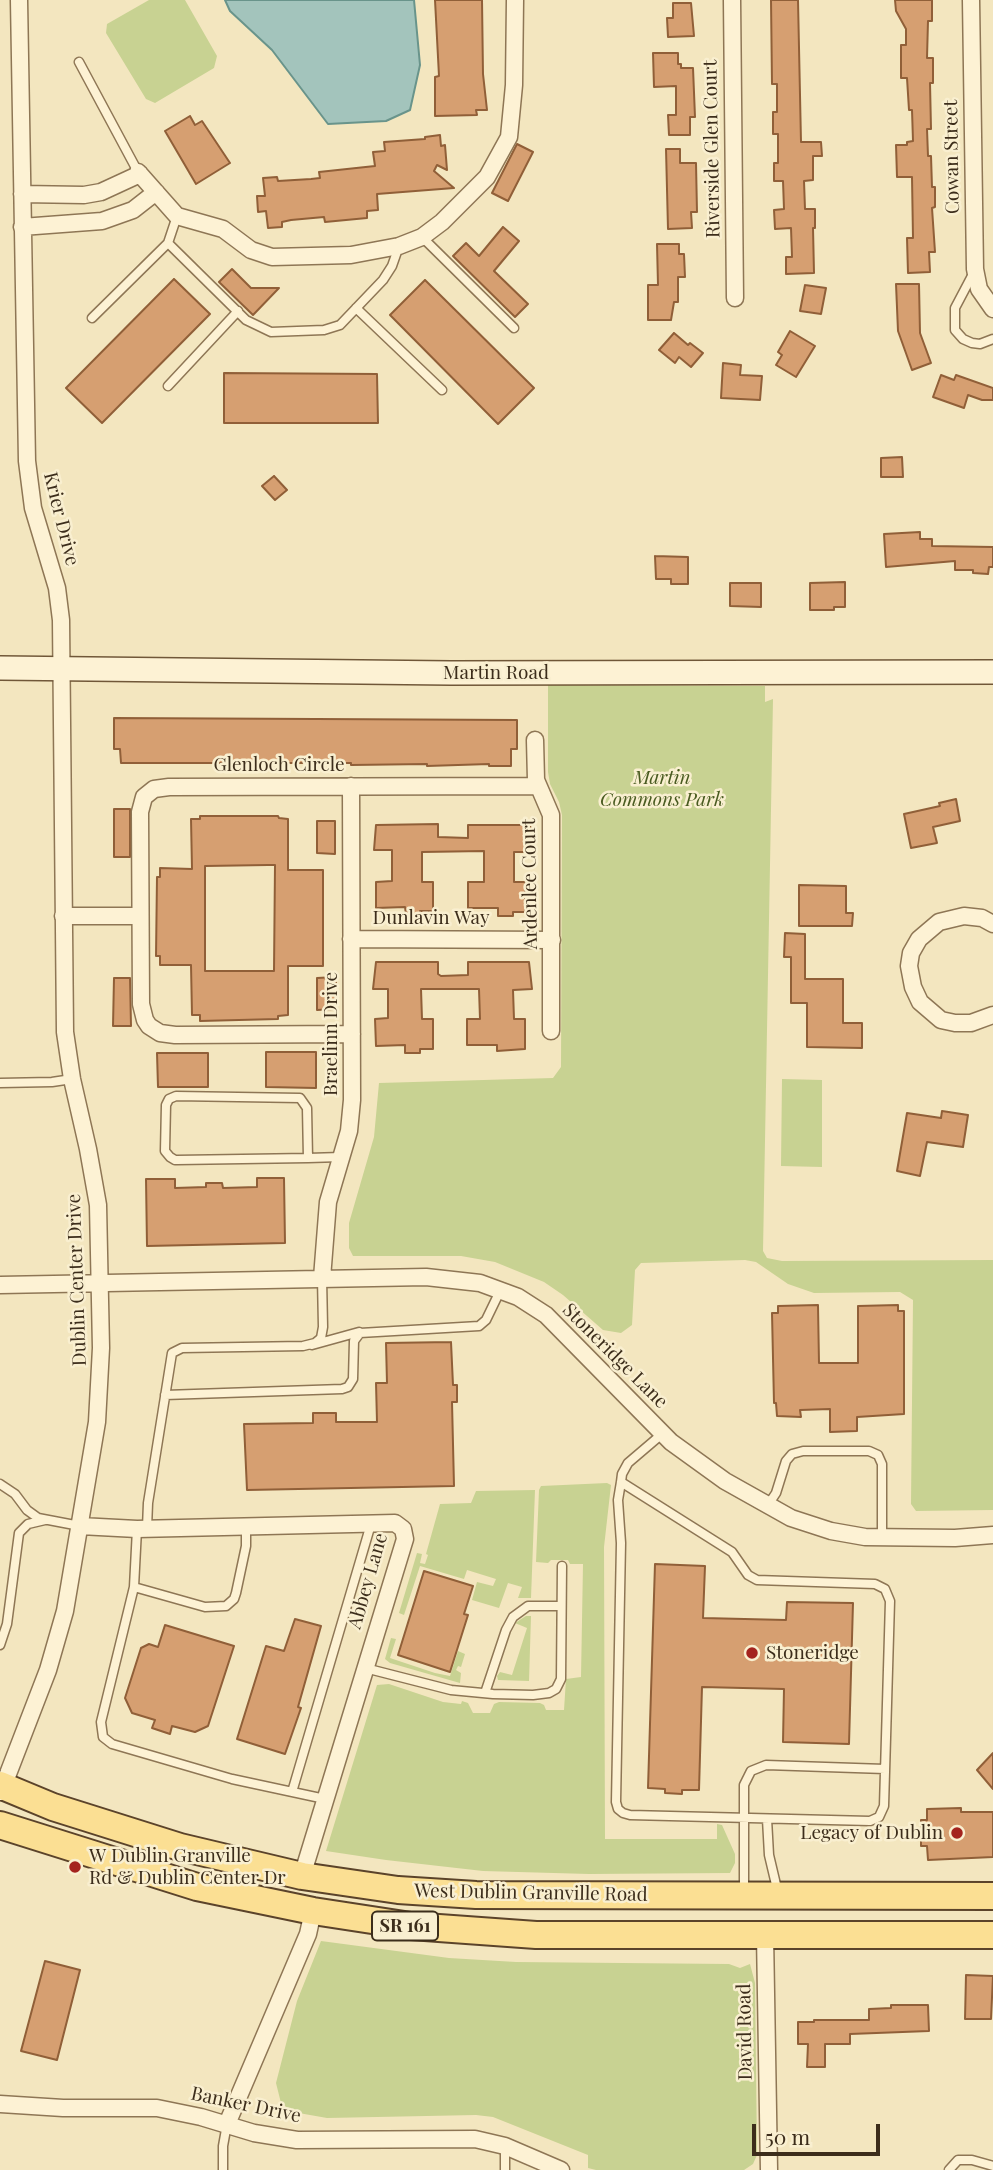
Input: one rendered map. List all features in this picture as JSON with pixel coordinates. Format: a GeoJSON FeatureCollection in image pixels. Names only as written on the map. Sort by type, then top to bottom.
{"type":"FeatureCollection","features":[{"type":"Feature","properties":{"kind":"main road","name":"West Dublin Granville Road"},"geometry":{"type":"LineString","coordinates":[[1,1789],[137,1834],[217,1856],[302,1875],[440,1894],[993,1896]]}},
{"type":"Feature","properties":{"kind":"main road","name":"West Dublin Granville Road"},"geometry":{"type":"LineString","coordinates":[[0,1825],[197,1887],[313,1911],[411,1926],[536,1935],[993,1935]]}},
{"type":"Feature","properties":{"kind":"street","name":"Krier Drive"},"geometry":{"type":"LineString","coordinates":[[19,0],[27,469],[36,521],[58,596],[62,629],[62,668]]}},
{"type":"Feature","properties":{"kind":"street"},"geometry":{"type":"LineString","coordinates":[[22,194],[68,196],[101,192],[139,173],[177,216],[223,229],[251,250],[272,257],[352,255],[399,246],[422,237],[442,222],[487,177],[509,136],[514,85],[515,0]]}},
{"type":"Feature","properties":{"kind":"street","name":"Riverside Glen Court"},"geometry":{"type":"LineString","coordinates":[[732,0],[735,299]]}},
{"type":"Feature","properties":{"kind":"street","name":"Cowan Street"},"geometry":{"type":"LineString","coordinates":[[971,0],[975,269],[979,289],[993,309]]}},
{"type":"Feature","properties":{"kind":"street"},"geometry":{"type":"LineString","coordinates":[[22,227],[102,221],[133,209],[156,192]]}},
{"type":"Feature","properties":{"kind":"street","name":"Martin Road"},"geometry":{"type":"LineString","coordinates":[[0,668],[451,673],[993,672]]}},
{"type":"Feature","properties":{"kind":"street","name":"Dublin Center Drive"},"geometry":{"type":"LineString","coordinates":[[1,1789],[55,1649],[65,1611],[99,1399],[100,1284],[95,1188],[72,1079],[64,1024],[62,668]]}},
{"type":"Feature","properties":{"kind":"street","name":"Ardenlee Court"},"geometry":{"type":"LineString","coordinates":[[535,740],[538,786],[551,815],[551,1031]]}},
{"type":"Feature","properties":{"kind":"street","name":"Braelinn Drive"},"geometry":{"type":"LineString","coordinates":[[321,1278],[328,1202],[351,1117],[351,786]]}},
{"type":"Feature","properties":{"kind":"street","name":"Glenloch Circle"},"geometry":{"type":"LineString","coordinates":[[352,1034],[175,1035],[154,1030],[145,1020],[142,1014],[140,812],[141,802],[148,792],[169,787],[538,786]]}},
{"type":"Feature","properties":{"kind":"street"},"geometry":{"type":"LineString","coordinates":[[63,916],[140,916]]}},
{"type":"Feature","properties":{"kind":"street"},"geometry":{"type":"LineString","coordinates":[[993,923],[982,918],[964,916],[939,922],[919,939],[911,953],[909,966],[916,994],[924,1008],[934,1017],[947,1022],[964,1023],[993,1014]]}},
{"type":"Feature","properties":{"kind":"street","name":"Dunlavin Way"},"geometry":{"type":"LineString","coordinates":[[351,939],[552,940]]}},
{"type":"Feature","properties":{"kind":"street","name":"Stoneridge Lane"},"geometry":{"type":"LineString","coordinates":[[0,1285],[321,1278],[443,1278],[480,1283],[501,1289],[531,1305],[556,1325],[662,1434],[708,1470],[791,1518],[831,1531],[882,1538],[993,1535]]}},
{"type":"Feature","properties":{"kind":"street","name":"Abbey Lane"},"geometry":{"type":"LineString","coordinates":[[80,1526],[142,1529],[396,1523],[403,1529],[405,1539],[302,1875]]}},
{"type":"Feature","properties":{"kind":"street"},"geometry":{"type":"LineString","coordinates":[[227,2124],[308,1934],[313,1911]]}},
{"type":"Feature","properties":{"kind":"street","name":"David Road"},"geometry":{"type":"LineString","coordinates":[[765,1935],[769,2170]]}},
{"type":"Feature","properties":{"kind":"street","name":"Banker Drive"},"geometry":{"type":"LineString","coordinates":[[0,2104],[63,2108],[156,2108],[271,2137],[297,2140],[466,2138],[505,2146],[561,2170]]}},
{"type":"Feature","properties":{"kind":"lane"},"geometry":{"type":"LineString","coordinates":[[79,62],[139,173]]}},
{"type":"Feature","properties":{"kind":"lane"},"geometry":{"type":"LineString","coordinates":[[92,318],[168,243],[177,216]]}},
{"type":"Feature","properties":{"kind":"lane"},"geometry":{"type":"LineString","coordinates":[[422,237],[514,328]]}},
{"type":"Feature","properties":{"kind":"lane"},"geometry":{"type":"LineString","coordinates":[[168,243],[246,320],[271,332],[290,333],[324,330],[340,325],[383,280],[392,266],[399,246]]}},
{"type":"Feature","properties":{"kind":"lane"},"geometry":{"type":"LineString","coordinates":[[975,269],[956,308],[955,330],[963,339],[972,343],[980,344],[993,339]]}},
{"type":"Feature","properties":{"kind":"lane"},"geometry":{"type":"LineString","coordinates":[[356,308],[442,390]]}},
{"type":"Feature","properties":{"kind":"lane"},"geometry":{"type":"LineString","coordinates":[[168,386],[238,312]]}},
{"type":"Feature","properties":{"kind":"lane"},"geometry":{"type":"LineString","coordinates":[[0,1083],[72,1079]]}},
{"type":"Feature","properties":{"kind":"lane"},"geometry":{"type":"LineString","coordinates":[[308,1158],[307,1108],[299,1097],[176,1096],[168,1100],[166,1105],[165,1151],[171,1158],[308,1158],[341,1157]]}},
{"type":"Feature","properties":{"kind":"lane"},"geometry":{"type":"LineString","coordinates":[[303,1346],[315,1343],[323,1331],[321,1278]]}},
{"type":"Feature","properties":{"kind":"lane"},"geometry":{"type":"LineString","coordinates":[[325,1798],[208,1772],[112,1744],[103,1737],[101,1722],[135,1587],[171,1355],[178,1349],[319,1345],[347,1334],[366,1331],[479,1326],[486,1320],[501,1289]]}},
{"type":"Feature","properties":{"kind":"lane"},"geometry":{"type":"LineString","coordinates":[[165,1395],[342,1389],[348,1387],[353,1379],[354,1339],[366,1331]]}},
{"type":"Feature","properties":{"kind":"lane"},"geometry":{"type":"LineString","coordinates":[[621,1482],[732,1552],[752,1578],[762,1581],[875,1584],[885,1589],[890,1599],[884,1808],[875,1820],[627,1815],[617,1806],[621,1543],[618,1510],[621,1482],[630,1460],[662,1434]]}},
{"type":"Feature","properties":{"kind":"lane"},"geometry":{"type":"LineString","coordinates":[[768,1506],[776,1493],[786,1461],[792,1454],[803,1451],[869,1451],[878,1455],[882,1464],[882,1538]]}},
{"type":"Feature","properties":{"kind":"lane"},"geometry":{"type":"LineString","coordinates":[[0,1484],[15,1494],[31,1514],[45,1520],[80,1526]]}},
{"type":"Feature","properties":{"kind":"lane"},"geometry":{"type":"LineString","coordinates":[[0,1645],[7,1624],[19,1533],[28,1524],[45,1520]]}},
{"type":"Feature","properties":{"kind":"lane"},"geometry":{"type":"LineString","coordinates":[[292,1792],[370,1524]]}},
{"type":"Feature","properties":{"kind":"lane"},"geometry":{"type":"LineString","coordinates":[[135,1587],[205,1607],[226,1606],[236,1593],[246,1546],[246,1526]]}},
{"type":"Feature","properties":{"kind":"lane"},"geometry":{"type":"LineString","coordinates":[[365,1668],[451,1690],[533,1695],[549,1693],[556,1689],[561,1679],[562,1566]]}},
{"type":"Feature","properties":{"kind":"lane"},"geometry":{"type":"LineString","coordinates":[[485,1693],[506,1630],[513,1618],[528,1606],[561,1606]]}},
{"type":"Feature","properties":{"kind":"lane"},"geometry":{"type":"LineString","coordinates":[[744,1896],[746,1779],[757,1767],[766,1765],[885,1769]]}},
{"type":"Feature","properties":{"kind":"lane"},"geometry":{"type":"LineString","coordinates":[[767,1819],[769,1855],[779,1896]]}},
{"type":"Feature","properties":{"kind":"lane"},"geometry":{"type":"LineString","coordinates":[[223,2170],[227,2124]]}},
{"type":"Feature","properties":{"kind":"lane"},"geometry":{"type":"LineString","coordinates":[[505,2146],[505,2170]]}},
{"type":"Feature","properties":{"kind":"lane"},"geometry":{"type":"LineString","coordinates":[[949,2170],[958,2160],[972,2160],[993,2166]]}},
{"type":"Feature","properties":{"kind":"green space"},"geometry":{"type":"Polygon","coordinates":[[[149,0],[185,0],[217,56],[214,68],[155,103],[146,99],[106,33],[107,24],[149,0]]]}},
{"type":"Feature","properties":{"kind":"green space","name":"Martin Commons Park"},"geometry":{"type":"Polygon","coordinates":[[[548,685],[765,686],[765,702],[773,699],[763,1251],[767,1258],[782,1261],[993,1260],[993,1510],[916,1511],[911,1504],[913,1300],[900,1292],[814,1293],[788,1284],[756,1262],[745,1260],[641,1263],[635,1270],[632,1325],[621,1333],[603,1330],[544,1282],[495,1262],[461,1256],[353,1256],[349,1248],[349,1223],[374,1137],[379,1083],[553,1078],[561,1067],[562,815],[548,772],[548,685]]]}},
{"type":"Feature","properties":{"kind":"green space"},"geometry":{"type":"Polygon","coordinates":[[[782,1079],[822,1080],[822,1167],[781,1166],[782,1079]]]}},
{"type":"Feature","properties":{"kind":"green space"},"geometry":{"type":"Polygon","coordinates":[[[611,1485],[604,1547],[605,1839],[717,1839],[717,1824],[722,1825],[735,1854],[735,1863],[730,1873],[589,1874],[483,1871],[326,1851],[377,1685],[389,1684],[443,1702],[461,1704],[462,1701],[468,1703],[473,1713],[490,1713],[494,1704],[499,1702],[540,1703],[546,1710],[564,1710],[566,1679],[581,1677],[583,1564],[570,1564],[568,1560],[536,1562],[539,1490],[541,1486],[611,1485]]]}},
{"type":"Feature","properties":{"kind":"green space"},"geometry":{"type":"Polygon","coordinates":[[[535,1490],[531,1598],[518,1598],[522,1587],[508,1583],[499,1608],[472,1600],[477,1582],[493,1586],[496,1579],[467,1570],[464,1579],[420,1566],[404,1615],[399,1613],[417,1553],[422,1554],[420,1563],[425,1564],[440,1504],[471,1503],[476,1491],[535,1490]]]}},
{"type":"Feature","properties":{"kind":"green space"},"geometry":{"type":"Polygon","coordinates":[[[531,1616],[529,1681],[498,1680],[500,1672],[512,1675],[527,1628],[515,1623],[531,1616]]]}},
{"type":"Feature","properties":{"kind":"green space"},"geometry":{"type":"Polygon","coordinates":[[[391,1638],[396,1639],[390,1658],[435,1673],[450,1676],[458,1651],[465,1654],[461,1667],[458,1666],[456,1670],[461,1673],[460,1683],[390,1663],[385,1659],[391,1638]]]}},
{"type":"Feature","properties":{"kind":"green space"},"geometry":{"type":"Polygon","coordinates":[[[321,1941],[449,1958],[516,1962],[729,1964],[740,1968],[750,1964],[755,1983],[757,2155],[753,2164],[744,2170],[596,2170],[588,2168],[588,2155],[493,2117],[476,2115],[327,2118],[293,2112],[281,2103],[276,2083],[297,2001],[321,1941]]]}},
{"type":"Feature","properties":{"kind":"water"},"geometry":{"type":"Polygon","coordinates":[[[225,0],[414,0],[420,65],[410,110],[386,121],[328,124],[272,50],[230,11],[225,0]]]}},
{"type":"Feature","properties":{"kind":"building"},"geometry":{"type":"Polygon","coordinates":[[[435,0],[482,0],[483,74],[487,110],[476,110],[477,115],[435,116],[435,77],[439,76],[435,0]]]}},
{"type":"Feature","properties":{"kind":"building"},"geometry":{"type":"Polygon","coordinates":[[[771,0],[798,0],[801,142],[821,142],[822,156],[813,156],[813,180],[804,181],[805,209],[815,209],[814,273],[786,274],[786,257],[792,257],[791,228],[775,229],[774,210],[784,209],[783,181],[774,181],[774,163],[778,163],[778,134],[773,134],[773,112],[777,112],[777,84],[772,84],[771,0]]]}},
{"type":"Feature","properties":{"kind":"building"},"geometry":{"type":"Polygon","coordinates":[[[895,0],[932,0],[932,21],[928,21],[927,58],[933,58],[933,83],[930,83],[931,129],[927,129],[932,187],[935,187],[935,207],[932,208],[935,252],[929,252],[930,272],[908,273],[907,238],[913,238],[912,177],[897,177],[896,145],[907,145],[907,142],[913,141],[912,110],[909,110],[907,78],[901,78],[901,45],[906,45],[906,29],[896,11],[895,0]]]}},
{"type":"Feature","properties":{"kind":"building"},"geometry":{"type":"Polygon","coordinates":[[[673,3],[691,3],[694,36],[668,37],[667,18],[673,18],[673,3]]]}},
{"type":"Feature","properties":{"kind":"building"},"geometry":{"type":"Polygon","coordinates":[[[653,53],[678,53],[678,64],[681,64],[681,68],[693,68],[695,117],[690,117],[690,135],[669,135],[668,115],[676,115],[676,86],[654,87],[653,53]]]}},
{"type":"Feature","properties":{"kind":"building"},"geometry":{"type":"Polygon","coordinates":[[[190,116],[195,125],[202,121],[230,163],[196,184],[165,131],[190,116]]]}},
{"type":"Feature","properties":{"kind":"building"},"geometry":{"type":"Polygon","coordinates":[[[440,135],[441,146],[445,145],[447,170],[437,165],[434,171],[454,188],[377,194],[378,210],[367,211],[367,218],[325,222],[324,217],[291,220],[282,222],[282,227],[268,228],[266,211],[258,212],[257,196],[265,196],[263,178],[277,177],[278,181],[311,179],[320,178],[319,172],[375,166],[373,152],[385,151],[384,142],[425,139],[440,135]]]}},
{"type":"Feature","properties":{"kind":"building"},"geometry":{"type":"Polygon","coordinates":[[[517,144],[533,152],[508,201],[492,193],[517,144]]]}},
{"type":"Feature","properties":{"kind":"building"},"geometry":{"type":"Polygon","coordinates":[[[666,149],[680,149],[680,163],[696,163],[697,212],[691,212],[692,228],[668,229],[666,149]]]}},
{"type":"Feature","properties":{"kind":"building"},"geometry":{"type":"Polygon","coordinates":[[[503,227],[519,241],[494,271],[528,304],[515,317],[453,256],[466,243],[479,256],[503,227]]]}},
{"type":"Feature","properties":{"kind":"building"},"geometry":{"type":"Polygon","coordinates":[[[657,244],[679,244],[679,254],[684,254],[685,277],[678,277],[678,302],[674,302],[671,320],[648,320],[648,285],[658,285],[657,244]]]}},
{"type":"Feature","properties":{"kind":"building"},"geometry":{"type":"Polygon","coordinates":[[[232,269],[251,288],[279,288],[253,315],[219,282],[232,269]]]}},
{"type":"Feature","properties":{"kind":"building"},"geometry":{"type":"Polygon","coordinates":[[[174,279],[210,314],[102,423],[66,388],[174,279]]]}},
{"type":"Feature","properties":{"kind":"building"},"geometry":{"type":"Polygon","coordinates":[[[425,280],[534,388],[498,424],[390,315],[425,280]]]}},
{"type":"Feature","properties":{"kind":"building"},"geometry":{"type":"Polygon","coordinates":[[[896,284],[919,284],[920,333],[931,363],[912,370],[898,331],[896,284]]]}},
{"type":"Feature","properties":{"kind":"building"},"geometry":{"type":"Polygon","coordinates":[[[805,285],[826,288],[821,314],[800,311],[805,285]]]}},
{"type":"Feature","properties":{"kind":"building"},"geometry":{"type":"Polygon","coordinates":[[[790,331],[815,346],[796,377],[776,365],[782,355],[778,352],[790,331]]]}},
{"type":"Feature","properties":{"kind":"building"},"geometry":{"type":"Polygon","coordinates":[[[674,333],[703,353],[691,367],[679,357],[675,363],[659,350],[674,333]]]}},
{"type":"Feature","properties":{"kind":"building"},"geometry":{"type":"Polygon","coordinates":[[[723,363],[741,365],[740,375],[762,376],[760,400],[721,398],[723,363]]]}},
{"type":"Feature","properties":{"kind":"building"},"geometry":{"type":"Polygon","coordinates":[[[224,373],[377,374],[378,423],[224,423],[224,373]]]}},
{"type":"Feature","properties":{"kind":"building"},"geometry":{"type":"Polygon","coordinates":[[[941,375],[954,380],[956,375],[993,388],[993,400],[982,400],[968,395],[964,408],[933,397],[941,375]]]}},
{"type":"Feature","properties":{"kind":"building"},"geometry":{"type":"Polygon","coordinates":[[[902,457],[903,477],[881,477],[881,458],[902,457]]]}},
{"type":"Feature","properties":{"kind":"building"},"geometry":{"type":"Polygon","coordinates":[[[274,476],[287,490],[275,500],[262,486],[274,476]]]}},
{"type":"Feature","properties":{"kind":"building"},"geometry":{"type":"Polygon","coordinates":[[[920,532],[920,539],[932,539],[932,546],[993,547],[993,567],[989,567],[988,574],[973,573],[973,570],[955,570],[955,561],[886,567],[884,534],[920,532]]]}},
{"type":"Feature","properties":{"kind":"building"},"geometry":{"type":"Polygon","coordinates":[[[655,556],[688,557],[688,584],[671,584],[671,579],[656,579],[655,556]]]}},
{"type":"Feature","properties":{"kind":"building"},"geometry":{"type":"Polygon","coordinates":[[[845,582],[845,607],[810,610],[810,583],[845,582]]]}},
{"type":"Feature","properties":{"kind":"building"},"geometry":{"type":"Polygon","coordinates":[[[730,583],[761,583],[761,607],[730,606],[730,583]]]}},
{"type":"Feature","properties":{"kind":"building"},"geometry":{"type":"Polygon","coordinates":[[[114,718],[517,720],[517,749],[511,749],[511,766],[121,763],[120,749],[114,749],[114,718]]]}},
{"type":"Feature","properties":{"kind":"building"},"geometry":{"type":"Polygon","coordinates":[[[956,799],[960,821],[933,827],[937,843],[911,848],[904,814],[940,806],[939,803],[956,799]]]}},
{"type":"Feature","properties":{"kind":"building"},"geometry":{"type":"Polygon","coordinates":[[[114,809],[130,809],[130,857],[114,857],[114,809]]]}},
{"type":"Feature","properties":{"kind":"building"},"geometry":{"type":"Polygon","coordinates":[[[200,816],[278,816],[288,819],[288,870],[323,870],[323,966],[288,966],[288,1015],[278,1016],[278,1019],[200,1021],[200,1015],[192,1015],[191,965],[160,965],[160,956],[156,956],[157,877],[160,877],[160,868],[192,869],[191,819],[200,819],[200,816]],[[275,865],[205,866],[205,971],[274,971],[275,865]]]}},
{"type":"Feature","properties":{"kind":"building"},"geometry":{"type":"Polygon","coordinates":[[[317,821],[335,821],[335,854],[317,853],[317,821]]]}},
{"type":"Feature","properties":{"kind":"building"},"geometry":{"type":"Polygon","coordinates":[[[438,824],[438,837],[468,838],[468,825],[530,825],[533,852],[514,852],[514,882],[525,882],[525,912],[513,912],[513,916],[498,916],[498,908],[468,908],[468,882],[484,882],[484,851],[422,852],[422,882],[433,882],[433,911],[406,915],[405,907],[376,908],[376,882],[392,881],[392,850],[374,850],[376,825],[438,824]]]}},
{"type":"Feature","properties":{"kind":"building"},"geometry":{"type":"Polygon","coordinates":[[[799,885],[846,886],[846,913],[853,913],[852,926],[799,926],[799,885]]]}},
{"type":"Feature","properties":{"kind":"building"},"geometry":{"type":"Polygon","coordinates":[[[785,933],[805,934],[805,979],[843,979],[843,1023],[862,1023],[862,1048],[807,1047],[807,1003],[791,1003],[791,957],[784,957],[785,933]]]}},
{"type":"Feature","properties":{"kind":"building"},"geometry":{"type":"Polygon","coordinates":[[[376,962],[438,962],[438,974],[441,976],[468,975],[468,962],[529,962],[532,989],[513,990],[514,1019],[525,1019],[525,1049],[497,1051],[497,1045],[467,1045],[467,1019],[480,1019],[479,989],[421,989],[422,1019],[433,1019],[433,1049],[420,1049],[420,1053],[405,1053],[405,1045],[376,1046],[375,1019],[388,1018],[388,989],[373,989],[376,962]]]}},
{"type":"Feature","properties":{"kind":"building"},"geometry":{"type":"Polygon","coordinates":[[[336,977],[336,1009],[317,1010],[317,978],[336,977]]]}},
{"type":"Feature","properties":{"kind":"building"},"geometry":{"type":"Polygon","coordinates":[[[114,978],[130,978],[131,1026],[113,1026],[114,978]]]}},
{"type":"Feature","properties":{"kind":"building"},"geometry":{"type":"Polygon","coordinates":[[[266,1052],[316,1052],[316,1088],[266,1087],[266,1052]]]}},
{"type":"Feature","properties":{"kind":"building"},"geometry":{"type":"Polygon","coordinates":[[[157,1053],[208,1053],[208,1087],[158,1087],[157,1053]]]}},
{"type":"Feature","properties":{"kind":"building"},"geometry":{"type":"Polygon","coordinates":[[[942,1111],[968,1115],[963,1147],[927,1142],[920,1176],[897,1171],[907,1113],[941,1118],[942,1111]]]}},
{"type":"Feature","properties":{"kind":"building"},"geometry":{"type":"Polygon","coordinates":[[[257,1178],[284,1178],[285,1243],[147,1246],[146,1179],[175,1179],[175,1188],[206,1187],[206,1183],[222,1183],[223,1188],[257,1187],[257,1178]]]}},
{"type":"Feature","properties":{"kind":"building"},"geometry":{"type":"Polygon","coordinates":[[[818,1305],[819,1363],[858,1363],[858,1306],[898,1305],[898,1311],[904,1311],[904,1414],[857,1417],[857,1431],[830,1432],[830,1409],[800,1410],[801,1417],[777,1416],[774,1403],[772,1313],[778,1313],[778,1306],[818,1305]]]}},
{"type":"Feature","properties":{"kind":"building"},"geometry":{"type":"Polygon","coordinates":[[[451,1342],[453,1385],[457,1385],[457,1402],[452,1402],[454,1486],[247,1490],[244,1424],[313,1423],[313,1413],[336,1413],[336,1422],[377,1422],[376,1383],[387,1383],[386,1343],[451,1342]]]}},
{"type":"Feature","properties":{"kind":"building","name":"Stoneridge"},"geometry":{"type":"Polygon","coordinates":[[[655,1564],[705,1566],[703,1618],[786,1620],[787,1602],[853,1603],[849,1744],[783,1742],[784,1689],[702,1687],[699,1790],[682,1790],[682,1794],[648,1788],[655,1564]]]}},
{"type":"Feature","properties":{"kind":"building"},"geometry":{"type":"Polygon","coordinates":[[[424,1571],[473,1586],[464,1614],[468,1615],[450,1672],[398,1655],[424,1571]]]}},
{"type":"Feature","properties":{"kind":"building"},"geometry":{"type":"Polygon","coordinates":[[[295,1619],[321,1626],[298,1707],[301,1708],[285,1754],[237,1739],[266,1646],[284,1651],[295,1619]]]}},
{"type":"Feature","properties":{"kind":"building"},"geometry":{"type":"Polygon","coordinates":[[[165,1625],[234,1646],[208,1726],[195,1732],[172,1726],[170,1734],[152,1728],[155,1720],[132,1713],[125,1698],[141,1648],[149,1644],[158,1647],[165,1625]]]}},
{"type":"Feature","properties":{"kind":"building"},"geometry":{"type":"Polygon","coordinates":[[[993,1753],[993,1789],[977,1770],[993,1753]]]}},
{"type":"Feature","properties":{"kind":"building","name":"Legacy of Dublin"},"geometry":{"type":"Polygon","coordinates":[[[961,1808],[961,1812],[993,1812],[993,1857],[928,1860],[927,1846],[921,1846],[921,1820],[927,1820],[927,1809],[961,1808]]]}},
{"type":"Feature","properties":{"kind":"building"},"geometry":{"type":"Polygon","coordinates":[[[45,1961],[80,1970],[57,2060],[21,2051],[45,1961]]]}},
{"type":"Feature","properties":{"kind":"building"},"geometry":{"type":"Polygon","coordinates":[[[966,1975],[993,1976],[991,2019],[965,2019],[966,1975]]]}},
{"type":"Feature","properties":{"kind":"building"},"geometry":{"type":"Polygon","coordinates":[[[891,2005],[928,2005],[929,2031],[850,2034],[850,2044],[825,2044],[825,2067],[807,2067],[808,2044],[798,2044],[798,2022],[869,2020],[869,2009],[891,2008],[891,2005]]]}},
{"type":"Feature","properties":{"kind":"place","name":"Stoneridge"},"geometry":{"type":"Point","coordinates":[752,1653]}},
{"type":"Feature","properties":{"kind":"place","name":"Legacy of Dublin"},"geometry":{"type":"Point","coordinates":[957,1833]}},
{"type":"Feature","properties":{"kind":"place","name":"W Dublin Granville Rd & Dublin Center Dr"},"geometry":{"type":"Point","coordinates":[75,1867]}}]}
